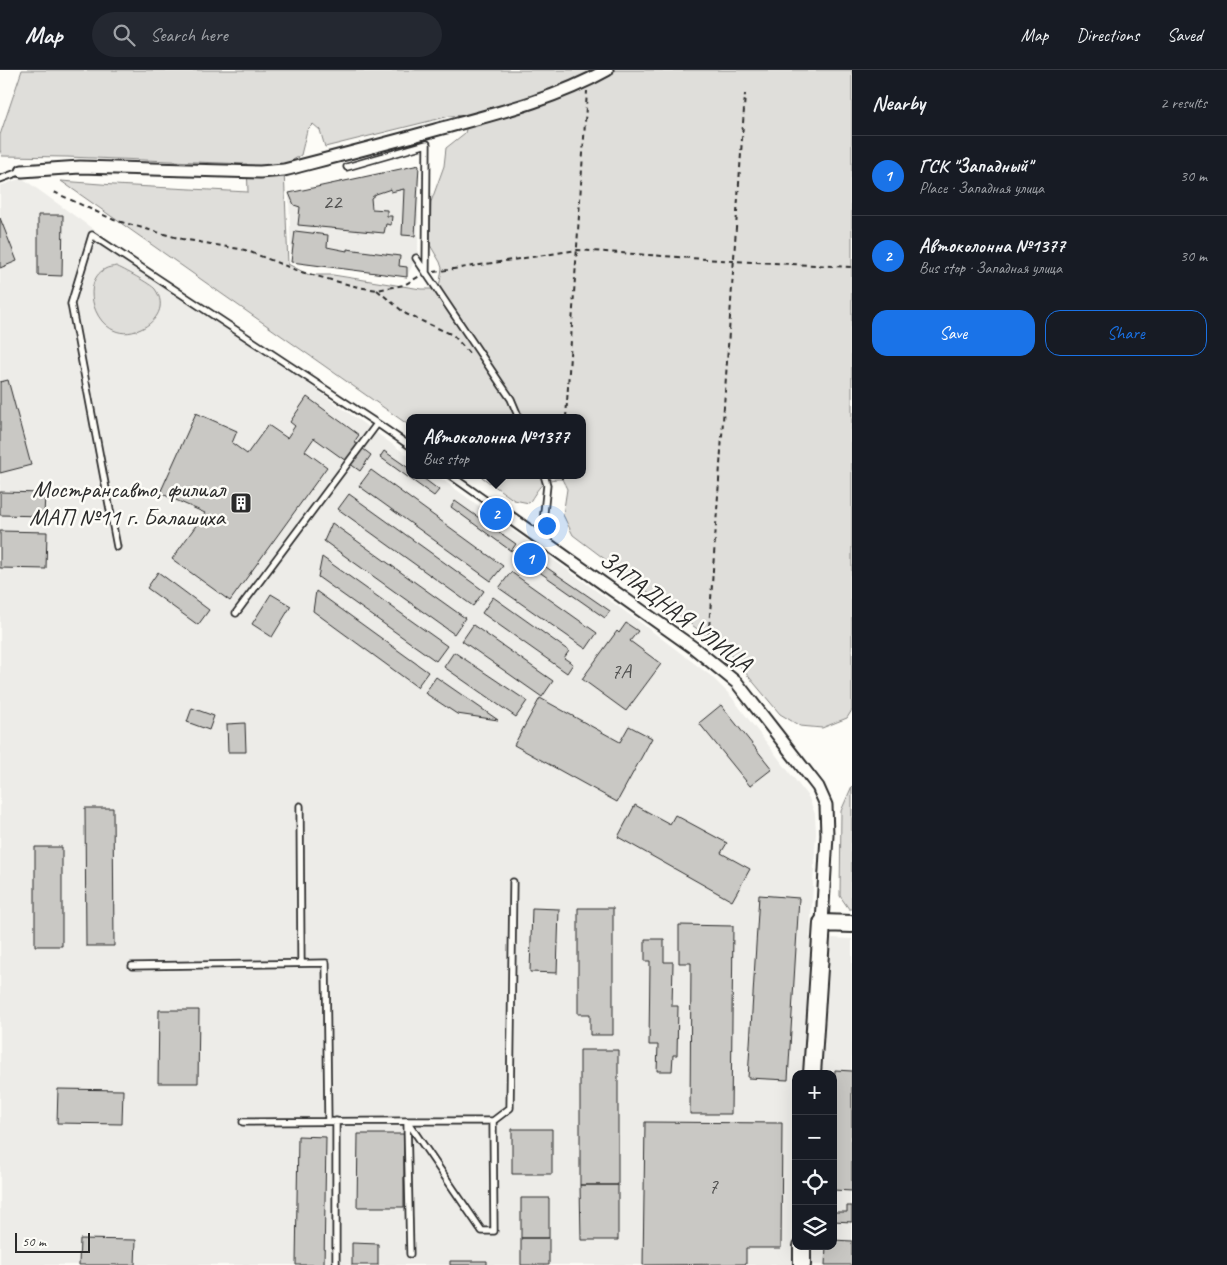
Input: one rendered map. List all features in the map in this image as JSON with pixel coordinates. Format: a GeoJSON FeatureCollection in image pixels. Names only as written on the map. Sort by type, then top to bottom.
{"type":"FeatureCollection","features":[{"type":"Feature","properties":{"kind":"street"},"geometry":{"type":"LineString","coordinates":[[22,171],[80,167],[284,170],[427,138],[468,122],[557,94],[587,82],[607,70]]}},
{"type":"Feature","properties":{"kind":"street","name":"ЗАПАДНАЯ УЛИЦА"},"geometry":{"type":"LineString","coordinates":[[491,504],[694,648],[737,684],[818,787],[826,805],[827,835],[812,1070]]}},
{"type":"Feature","properties":{"kind":"street"},"geometry":{"type":"LineString","coordinates":[[822,923],[852,924]]}},
{"type":"Feature","properties":{"kind":"street"},"geometry":{"type":"LineString","coordinates":[[802,1250],[802,1265]]}},
{"type":"Feature","properties":{"kind":"lane"},"geometry":{"type":"LineString","coordinates":[[347,167],[427,138],[426,273]]}},
{"type":"Feature","properties":{"kind":"lane"},"geometry":{"type":"LineString","coordinates":[[0,171],[1,179],[22,171]]}},
{"type":"Feature","properties":{"kind":"lane"},"geometry":{"type":"LineString","coordinates":[[117,546],[71,304],[92,235],[406,443]]}},
{"type":"Feature","properties":{"kind":"lane"},"geometry":{"type":"LineString","coordinates":[[416,258],[511,399],[517,414]]}},
{"type":"Feature","properties":{"kind":"lane"},"geometry":{"type":"LineString","coordinates":[[236,613],[377,424]]}},
{"type":"Feature","properties":{"kind":"lane"},"geometry":{"type":"LineString","coordinates":[[456,479],[491,504]]}},
{"type":"Feature","properties":{"kind":"lane"},"geometry":{"type":"LineString","coordinates":[[541,540],[547,485],[545,479]]}},
{"type":"Feature","properties":{"kind":"lane"},"geometry":{"type":"LineString","coordinates":[[300,806],[302,963]]}},
{"type":"Feature","properties":{"kind":"lane"},"geometry":{"type":"LineString","coordinates":[[243,1122],[493,1121],[510,1108],[513,882]]}},
{"type":"Feature","properties":{"kind":"lane"},"geometry":{"type":"LineString","coordinates":[[132,966],[326,963],[328,1121]]}},
{"type":"Feature","properties":{"kind":"lane"},"geometry":{"type":"LineString","coordinates":[[336,1121],[336,1265]]}},
{"type":"Feature","properties":{"kind":"lane"},"geometry":{"type":"LineString","coordinates":[[407,1121],[482,1231],[494,1231],[493,1121]]}},
{"type":"Feature","properties":{"kind":"lane"},"geometry":{"type":"LineString","coordinates":[[407,1121],[410,1254]]}},
{"type":"Feature","properties":{"kind":"path"},"geometry":{"type":"LineString","coordinates":[[566,414],[587,82]]}},
{"type":"Feature","properties":{"kind":"path"},"geometry":{"type":"LineString","coordinates":[[708,644],[745,94]]}},
{"type":"Feature","properties":{"kind":"path"},"geometry":{"type":"LineString","coordinates":[[54,192],[114,220],[182,239],[244,250],[302,272],[358,287],[377,290],[404,285],[426,273],[577,250],[852,267]]}},
{"type":"Feature","properties":{"kind":"path"},"geometry":{"type":"LineString","coordinates":[[377,290],[406,314],[453,336],[473,356]]}},
{"type":"Feature","properties":{"kind":"shaded area"},"geometry":{"type":"Polygon","coordinates":[[[22,70],[852,70],[852,710],[847,718],[822,728],[800,726],[780,714],[729,653],[573,535],[563,515],[567,489],[562,479],[586,479],[586,414],[406,414],[406,423],[61,181],[248,192],[247,164],[2,156],[0,135],[22,70]],[[466,115],[450,116],[325,147],[320,130],[313,124],[307,130],[301,155],[285,165],[284,170],[288,264],[309,275],[333,275],[421,289],[437,287],[440,282],[442,268],[430,245],[431,202],[444,166],[446,148],[465,133],[468,122],[466,115]]]}},
{"type":"Feature","properties":{"kind":"shaded area"},"geometry":{"type":"Polygon","coordinates":[[[419,165],[418,253],[407,277],[291,262],[289,193],[419,165]]]}},
{"type":"Feature","properties":{"kind":"shaded area"},"geometry":{"type":"Polygon","coordinates":[[[22,178],[406,454],[406,479],[442,479],[645,626],[711,676],[730,695],[809,798],[815,814],[816,833],[810,937],[852,939],[852,1265],[0,1265],[0,186],[22,178]]]}},
{"type":"Feature","properties":{"kind":"shaded area"},"geometry":{"type":"Polygon","coordinates":[[[116,266],[148,284],[155,289],[158,295],[160,307],[156,317],[141,329],[126,333],[114,330],[104,323],[96,312],[92,288],[96,277],[105,269],[116,266]]]}},
{"type":"Feature","properties":{"kind":"shaded area"},"geometry":{"type":"Polygon","coordinates":[[[485,479],[555,479],[545,482],[529,503],[514,500],[485,479]]]}},
{"type":"Feature","properties":{"kind":"shaded area"},"geometry":{"type":"Polygon","coordinates":[[[852,786],[852,909],[849,909],[840,896],[841,811],[852,786]]]}},
{"type":"Feature","properties":{"kind":"building"},"geometry":{"type":"Polygon","coordinates":[[[419,165],[415,236],[402,235],[404,189],[391,192],[391,189],[376,194],[371,198],[372,209],[387,210],[387,216],[392,216],[391,225],[386,224],[384,233],[298,225],[300,207],[294,205],[289,193],[419,165]]]}},
{"type":"Feature","properties":{"kind":"building"},"geometry":{"type":"Polygon","coordinates":[[[38,215],[63,215],[62,276],[38,275],[38,215]]]}},
{"type":"Feature","properties":{"kind":"building"},"geometry":{"type":"Polygon","coordinates":[[[0,218],[17,261],[0,268],[0,218]]]}},
{"type":"Feature","properties":{"kind":"building"},"geometry":{"type":"Polygon","coordinates":[[[295,231],[328,235],[327,247],[347,251],[347,249],[400,256],[399,266],[407,267],[407,277],[291,262],[295,231]]]}},
{"type":"Feature","properties":{"kind":"building"},"geometry":{"type":"Polygon","coordinates":[[[8,380],[31,465],[0,473],[0,382],[8,380]]]}},
{"type":"Feature","properties":{"kind":"building","name":"Мострансавто, филиал МАП №11 г. Балашиха"},"geometry":{"type":"Polygon","coordinates":[[[307,397],[359,435],[354,442],[371,455],[360,471],[314,438],[305,451],[327,467],[230,601],[172,559],[205,513],[160,493],[196,413],[237,431],[232,443],[247,454],[268,425],[287,438],[295,426],[290,422],[307,397]]]}},
{"type":"Feature","properties":{"kind":"building"},"geometry":{"type":"Polygon","coordinates":[[[384,451],[406,466],[406,476],[380,457],[384,451]]]}},
{"type":"Feature","properties":{"kind":"building"},"geometry":{"type":"Polygon","coordinates":[[[371,470],[503,566],[491,581],[359,486],[371,470]]]}},
{"type":"Feature","properties":{"kind":"building"},"geometry":{"type":"Polygon","coordinates":[[[410,479],[424,479],[439,490],[434,496],[410,479]]]}},
{"type":"Feature","properties":{"kind":"building"},"geometry":{"type":"Polygon","coordinates":[[[0,492],[45,493],[44,516],[0,515],[0,492]]]}},
{"type":"Feature","properties":{"kind":"building"},"geometry":{"type":"Polygon","coordinates":[[[349,494],[484,591],[473,606],[338,509],[349,494]]]}},
{"type":"Feature","properties":{"kind":"building"},"geometry":{"type":"Polygon","coordinates":[[[455,501],[516,544],[511,551],[451,507],[455,501]]]}},
{"type":"Feature","properties":{"kind":"building"},"geometry":{"type":"Polygon","coordinates":[[[332,523],[465,618],[454,634],[324,541],[332,523]]]}},
{"type":"Feature","properties":{"kind":"building"},"geometry":{"type":"Polygon","coordinates":[[[0,531],[47,532],[46,569],[0,568],[0,531]]]}},
{"type":"Feature","properties":{"kind":"building"},"geometry":{"type":"Polygon","coordinates":[[[525,551],[539,561],[534,567],[521,558],[525,551]]]}},
{"type":"Feature","properties":{"kind":"building"},"geometry":{"type":"Polygon","coordinates":[[[322,557],[447,646],[436,661],[318,577],[322,557]]]}},
{"type":"Feature","properties":{"kind":"building"},"geometry":{"type":"Polygon","coordinates":[[[543,565],[610,611],[605,618],[538,571],[543,565]]]}},
{"type":"Feature","properties":{"kind":"building"},"geometry":{"type":"Polygon","coordinates":[[[158,572],[209,610],[198,625],[147,588],[158,572]]]}},
{"type":"Feature","properties":{"kind":"building"},"geometry":{"type":"Polygon","coordinates":[[[511,572],[597,633],[586,649],[499,588],[511,572]]]}},
{"type":"Feature","properties":{"kind":"building"},"geometry":{"type":"Polygon","coordinates":[[[316,591],[428,672],[417,687],[313,611],[316,591]]]}},
{"type":"Feature","properties":{"kind":"building"},"geometry":{"type":"Polygon","coordinates":[[[271,594],[291,606],[272,637],[252,624],[271,594]]]}},
{"type":"Feature","properties":{"kind":"building"},"geometry":{"type":"Polygon","coordinates":[[[493,597],[569,651],[564,658],[573,664],[567,673],[482,613],[493,597]]]}},
{"type":"Feature","properties":{"kind":"building"},"geometry":{"type":"Polygon","coordinates":[[[626,623],[638,631],[630,641],[661,664],[626,711],[582,679],[617,631],[619,633],[626,623]]]}},
{"type":"Feature","properties":{"kind":"building"},"geometry":{"type":"Polygon","coordinates":[[[473,625],[553,681],[542,697],[462,641],[473,625]]]}},
{"type":"Feature","properties":{"kind":"building"},"geometry":{"type":"Polygon","coordinates":[[[454,652],[527,701],[516,717],[444,667],[454,652]]]}},
{"type":"Feature","properties":{"kind":"building"},"geometry":{"type":"Polygon","coordinates":[[[436,677],[498,720],[457,714],[425,693],[436,677]]]}},
{"type":"Feature","properties":{"kind":"building"},"geometry":{"type":"Polygon","coordinates":[[[540,698],[620,742],[629,726],[652,738],[617,802],[514,745],[540,698]]]}},
{"type":"Feature","properties":{"kind":"building"},"geometry":{"type":"Polygon","coordinates":[[[721,705],[772,769],[750,786],[699,723],[721,705]]]}},
{"type":"Feature","properties":{"kind":"building"},"geometry":{"type":"Polygon","coordinates":[[[192,708],[214,716],[209,730],[187,722],[192,708]]]}},
{"type":"Feature","properties":{"kind":"building"},"geometry":{"type":"Polygon","coordinates":[[[245,723],[246,752],[228,752],[227,724],[245,723]]]}},
{"type":"Feature","properties":{"kind":"building"},"geometry":{"type":"Polygon","coordinates":[[[635,805],[670,824],[675,815],[727,843],[721,853],[750,869],[732,901],[618,837],[635,805]]]}},
{"type":"Feature","properties":{"kind":"building"},"geometry":{"type":"Polygon","coordinates":[[[85,808],[113,808],[114,946],[86,946],[85,808]]]}},
{"type":"Feature","properties":{"kind":"building"},"geometry":{"type":"Polygon","coordinates":[[[35,847],[62,847],[62,946],[35,946],[35,847]]]}},
{"type":"Feature","properties":{"kind":"building"},"geometry":{"type":"Polygon","coordinates":[[[759,895],[799,898],[788,1080],[748,1078],[759,895]]]}},
{"type":"Feature","properties":{"kind":"building"},"geometry":{"type":"Polygon","coordinates":[[[532,908],[559,909],[557,973],[530,972],[532,908]]]}},
{"type":"Feature","properties":{"kind":"building"},"geometry":{"type":"Polygon","coordinates":[[[578,908],[613,908],[613,1035],[590,1035],[590,1014],[578,1014],[578,908]]]}},
{"type":"Feature","properties":{"kind":"building"},"geometry":{"type":"Polygon","coordinates":[[[679,925],[733,926],[731,1114],[690,1114],[691,963],[679,963],[679,925]]]}},
{"type":"Feature","properties":{"kind":"building"},"geometry":{"type":"Polygon","coordinates":[[[645,939],[664,939],[664,962],[673,962],[672,1006],[678,1006],[677,1055],[673,1055],[672,1071],[657,1071],[658,1045],[649,1045],[650,961],[645,961],[645,939]]]}},
{"type":"Feature","properties":{"kind":"building"},"geometry":{"type":"Polygon","coordinates":[[[159,1010],[199,1010],[198,1083],[158,1083],[159,1010]]]}},
{"type":"Feature","properties":{"kind":"building"},"geometry":{"type":"Polygon","coordinates":[[[580,1050],[618,1050],[618,1185],[580,1185],[580,1050]]]}},
{"type":"Feature","properties":{"kind":"building"},"geometry":{"type":"Polygon","coordinates":[[[837,1070],[852,1071],[852,1191],[837,1190],[837,1070]]]}},
{"type":"Feature","properties":{"kind":"building"},"geometry":{"type":"Polygon","coordinates":[[[58,1089],[123,1090],[122,1124],[57,1123],[58,1089]]]}},
{"type":"Feature","properties":{"kind":"building"},"geometry":{"type":"Polygon","coordinates":[[[645,1122],[782,1123],[781,1248],[746,1248],[746,1264],[643,1265],[645,1122]]]}},
{"type":"Feature","properties":{"kind":"building"},"geometry":{"type":"Polygon","coordinates":[[[512,1129],[552,1129],[552,1174],[512,1174],[512,1129]]]}},
{"type":"Feature","properties":{"kind":"building"},"geometry":{"type":"Polygon","coordinates":[[[358,1134],[404,1134],[404,1207],[357,1207],[358,1134]]]}},
{"type":"Feature","properties":{"kind":"building"},"geometry":{"type":"Polygon","coordinates":[[[298,1136],[326,1137],[324,1265],[296,1265],[298,1136]]]}},
{"type":"Feature","properties":{"kind":"building"},"geometry":{"type":"Polygon","coordinates":[[[580,1185],[618,1185],[618,1240],[581,1240],[580,1185]]]}},
{"type":"Feature","properties":{"kind":"building"},"geometry":{"type":"Polygon","coordinates":[[[521,1198],[549,1198],[549,1238],[521,1238],[521,1198]]]}},
{"type":"Feature","properties":{"kind":"building"},"geometry":{"type":"Polygon","coordinates":[[[847,1206],[852,1206],[852,1222],[837,1221],[837,1212],[847,1212],[847,1206]]]}},
{"type":"Feature","properties":{"kind":"building"},"geometry":{"type":"Polygon","coordinates":[[[521,1238],[549,1238],[549,1265],[521,1265],[521,1238]]]}},
{"type":"Feature","properties":{"kind":"building"},"geometry":{"type":"Polygon","coordinates":[[[80,1239],[136,1240],[135,1265],[79,1265],[80,1239]]]}},
{"type":"Feature","properties":{"kind":"building"},"geometry":{"type":"Polygon","coordinates":[[[837,1240],[852,1241],[852,1265],[825,1265],[826,1250],[837,1250],[837,1240]]]}},
{"type":"Feature","properties":{"kind":"building"},"geometry":{"type":"Polygon","coordinates":[[[352,1243],[378,1244],[378,1265],[352,1265],[352,1243]]]}},
{"type":"Feature","properties":{"kind":"building"},"geometry":{"type":"Polygon","coordinates":[[[450,1261],[487,1261],[487,1265],[450,1265],[450,1261]]]}},
{"type":"Feature","properties":{"kind":"place","name":"Мострансавто, филиал МАП №11 г. Балашиха"},"geometry":{"type":"Point","coordinates":[241,503]}},
{"type":"Feature","properties":{"kind":"place","name":"Автоколонна №1377"},"geometry":{"type":"Point","coordinates":[496,514]}},
{"type":"Feature","properties":{"kind":"place","name":"ГСК \"Западный\""},"geometry":{"type":"Point","coordinates":[530,559]}}]}
